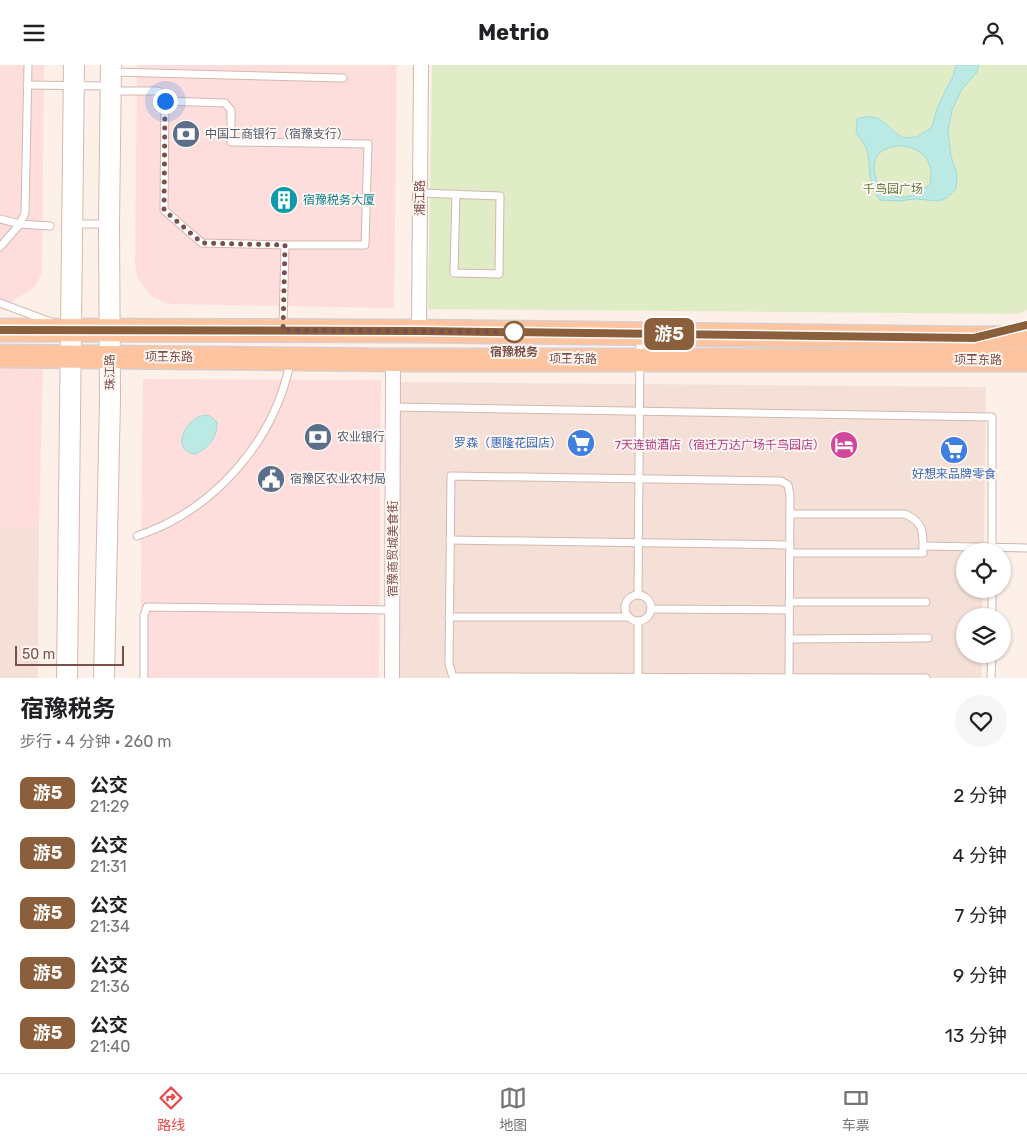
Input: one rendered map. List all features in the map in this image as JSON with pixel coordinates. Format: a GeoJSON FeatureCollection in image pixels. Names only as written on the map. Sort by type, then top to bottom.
{"type":"FeatureCollection","features":[{"type":"Feature","properties":{"kind":"main road","name":"项王东路"},"geometry":{"type":"LineString","coordinates":[[0,330],[283,330],[1027,337]]}},
{"type":"Feature","properties":{"kind":"main road","name":"项王东路"},"geometry":{"type":"LineString","coordinates":[[0,355],[72,364],[291,358],[393,360],[1027,360]]}},
{"type":"Feature","properties":{"kind":"street"},"geometry":{"type":"LineString","coordinates":[[67,678],[74,65]]}},
{"type":"Feature","properties":{"kind":"street","name":"湘江路"},"geometry":{"type":"LineString","coordinates":[[419,331],[421,65]]}},
{"type":"Feature","properties":{"kind":"street","name":"珠江路"},"geometry":{"type":"LineString","coordinates":[[104,678],[107,363],[110,329],[111,78]]}},
{"type":"Feature","properties":{"kind":"street"},"geometry":{"type":"LineString","coordinates":[[974,338],[1027,325]]}},
{"type":"Feature","properties":{"kind":"street","name":"宿豫商贸城美食街"},"geometry":{"type":"LineString","coordinates":[[392,678],[393,360]]}},
{"type":"Feature","properties":{"kind":"street"},"geometry":{"type":"LineString","coordinates":[[973,360],[1027,370]]}},
{"type":"Feature","properties":{"kind":"lane"},"geometry":{"type":"LineString","coordinates":[[0,247],[20,225],[25,213],[28,65]]}},
{"type":"Feature","properties":{"kind":"lane"},"geometry":{"type":"LineString","coordinates":[[182,65],[182,74]]}},
{"type":"Feature","properties":{"kind":"lane"},"geometry":{"type":"LineString","coordinates":[[27,85],[74,85],[111,78],[182,74],[343,78]]}},
{"type":"Feature","properties":{"kind":"lane"},"geometry":{"type":"LineString","coordinates":[[111,78],[164,94],[164,210],[202,243],[365,245],[368,144],[231,142],[231,110],[225,103],[165,101]]}},
{"type":"Feature","properties":{"kind":"lane"},"geometry":{"type":"LineString","coordinates":[[420,193],[456,194],[500,196],[499,274],[454,273],[456,194]]}},
{"type":"Feature","properties":{"kind":"lane"},"geometry":{"type":"LineString","coordinates":[[0,219],[20,225],[50,226]]}},
{"type":"Feature","properties":{"kind":"lane"},"geometry":{"type":"LineString","coordinates":[[71,225],[110,224]]}},
{"type":"Feature","properties":{"kind":"lane"},"geometry":{"type":"LineString","coordinates":[[283,330],[285,245]]}},
{"type":"Feature","properties":{"kind":"lane"},"geometry":{"type":"LineString","coordinates":[[0,303],[72,330]]}},
{"type":"Feature","properties":{"kind":"lane"},"geometry":{"type":"LineString","coordinates":[[638,595],[640,334]]}},
{"type":"Feature","properties":{"kind":"lane"},"geometry":{"type":"LineString","coordinates":[[136,536],[171,522],[192,509],[227,479],[259,438],[278,404],[291,358]]}},
{"type":"Feature","properties":{"kind":"lane"},"geometry":{"type":"LineString","coordinates":[[393,407],[992,417],[992,543]]}},
{"type":"Feature","properties":{"kind":"lane"},"geometry":{"type":"LineString","coordinates":[[789,678],[790,495],[788,485],[781,481],[451,476],[449,664],[453,677],[638,678],[789,678],[926,678]]}},
{"type":"Feature","properties":{"kind":"lane"},"geometry":{"type":"LineString","coordinates":[[790,514],[905,514],[914,518],[919,523],[923,535],[923,553],[790,553]]}},
{"type":"Feature","properties":{"kind":"lane"},"geometry":{"type":"LineString","coordinates":[[450,540],[790,545]]}},
{"type":"Feature","properties":{"kind":"lane"},"geometry":{"type":"LineString","coordinates":[[923,546],[956,547]]}},
{"type":"Feature","properties":{"kind":"lane"},"geometry":{"type":"LineString","coordinates":[[1011,548],[1027,548]]}},
{"type":"Feature","properties":{"kind":"lane"},"geometry":{"type":"LineString","coordinates":[[449,617],[629,617],[638,621],[648,617],[651,609],[649,601],[643,596],[634,596],[628,601],[626,609],[629,617]]}},
{"type":"Feature","properties":{"kind":"lane"},"geometry":{"type":"LineString","coordinates":[[651,609],[926,602]]}},
{"type":"Feature","properties":{"kind":"lane"},"geometry":{"type":"LineString","coordinates":[[144,678],[144,615],[147,607],[392,611]]}},
{"type":"Feature","properties":{"kind":"lane"},"geometry":{"type":"LineString","coordinates":[[638,621],[638,678]]}},
{"type":"Feature","properties":{"kind":"lane"},"geometry":{"type":"LineString","coordinates":[[789,639],[928,638]]}},
{"type":"Feature","properties":{"kind":"lane"},"geometry":{"type":"LineString","coordinates":[[992,663],[992,678]]}},
{"type":"Feature","properties":{"kind":"shaded area"},"geometry":{"type":"Polygon","coordinates":[[[0,65],[44,65],[42,274],[33,288],[0,309],[0,65]]]}},
{"type":"Feature","properties":{"kind":"shaded area","name":"宿豫税务大厦"},"geometry":{"type":"Polygon","coordinates":[[[137,65],[397,65],[394,308],[167,304],[150,295],[138,279],[135,264],[137,65]]]}},
{"type":"Feature","properties":{"kind":"shaded area"},"geometry":{"type":"Polygon","coordinates":[[[43,366],[39,527],[0,527],[0,367],[43,366]]]}},
{"type":"Feature","properties":{"kind":"shaded area"},"geometry":{"type":"Polygon","coordinates":[[[143,379],[381,380],[379,678],[140,678],[143,379]]]}},
{"type":"Feature","properties":{"kind":"shaded area"},"geometry":{"type":"Polygon","coordinates":[[[399,382],[986,387],[984,543],[956,543],[956,598],[983,598],[982,608],[956,608],[956,663],[982,663],[981,678],[400,678],[399,382]]]}},
{"type":"Feature","properties":{"kind":"shaded area"},"geometry":{"type":"Polygon","coordinates":[[[0,527],[39,527],[38,678],[0,678],[0,527]]]}},
{"type":"Feature","properties":{"kind":"green space","name":"千鸟园广场"},"geometry":{"type":"Polygon","coordinates":[[[432,65],[1027,65],[1027,310],[1018,314],[428,309],[432,65]]]}},
{"type":"Feature","properties":{"kind":"water"},"geometry":{"type":"Polygon","coordinates":[[[956,65],[979,65],[977,72],[962,89],[952,110],[948,131],[951,156],[957,174],[956,189],[947,198],[938,201],[916,199],[880,200],[871,183],[867,150],[856,133],[857,119],[865,117],[878,118],[903,138],[917,137],[932,127],[937,109],[953,77],[956,65]],[[903,146],[893,147],[883,150],[878,155],[874,166],[876,178],[882,191],[896,196],[908,197],[930,184],[931,170],[929,164],[922,154],[903,146]]]}},
{"type":"Feature","properties":{"kind":"water"},"geometry":{"type":"Polygon","coordinates":[[[206,415],[217,422],[214,437],[200,452],[196,454],[188,452],[183,447],[182,441],[186,428],[198,417],[206,415]]]}},
{"type":"Feature","properties":{"kind":"bus line","name":"游5"},"geometry":{"type":"LineString","coordinates":[[0,330],[419,331],[974,338],[1027,325]]}},
{"type":"Feature","properties":{"kind":"place","name":"中国工商银行（宿豫支行）"},"geometry":{"type":"Point","coordinates":[186,134]}},
{"type":"Feature","properties":{"kind":"place","name":"宿豫税务大厦"},"geometry":{"type":"Point","coordinates":[284,200]}},
{"type":"Feature","properties":{"kind":"place","name":"宿豫税务"},"geometry":{"type":"Point","coordinates":[514,332]}},
{"type":"Feature","properties":{"kind":"place","name":"农业银行"},"geometry":{"type":"Point","coordinates":[318,437]}},
{"type":"Feature","properties":{"kind":"place","name":"罗森（惠隆花园店）"},"geometry":{"type":"Point","coordinates":[581,443]}},
{"type":"Feature","properties":{"kind":"place","name":"7天连锁酒店（宿迁万达广场千鸟园店）"},"geometry":{"type":"Point","coordinates":[844,445]}},
{"type":"Feature","properties":{"kind":"place","name":"好想来品牌零食"},"geometry":{"type":"Point","coordinates":[954,450]}},
{"type":"Feature","properties":{"kind":"place","name":"宿豫区农业农村局"},"geometry":{"type":"Point","coordinates":[271,479]}},
{"type":"Feature","properties":{"kind":"route"},"geometry":{"type":"LineString","coordinates":[[165,101],[164,210],[202,243],[285,245],[283,330],[514,332]]}}]}
